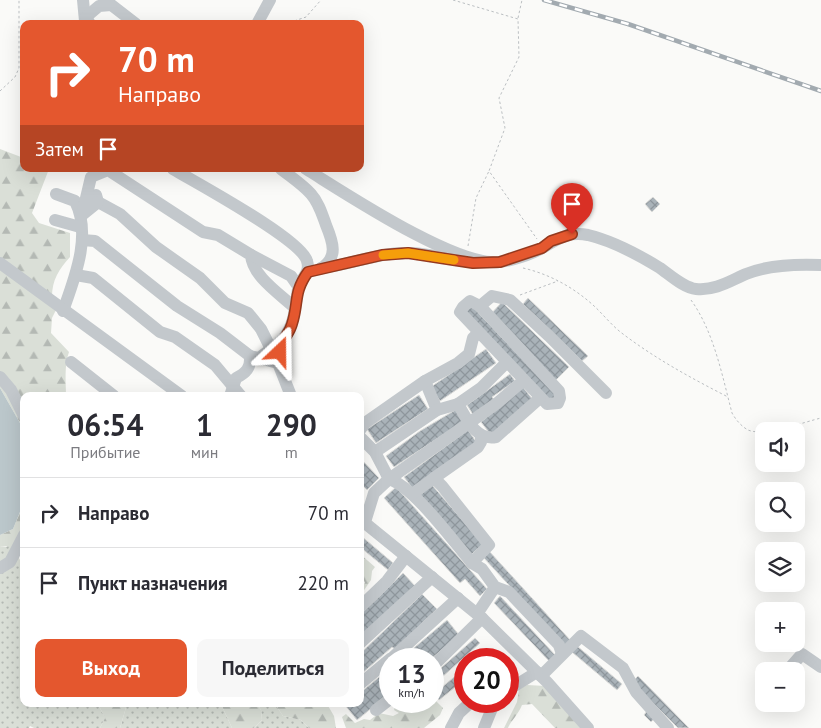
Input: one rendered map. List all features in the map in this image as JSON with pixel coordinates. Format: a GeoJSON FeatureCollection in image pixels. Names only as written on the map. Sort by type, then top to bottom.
{"type":"FeatureCollection","features":[{"type":"Feature","properties":{"kind":"street"},"geometry":{"type":"LineString","coordinates":[[84,0],[87,20]]}},
{"type":"Feature","properties":{"kind":"street"},"geometry":{"type":"LineString","coordinates":[[259,20],[270,0]]}},
{"type":"Feature","properties":{"kind":"street"},"geometry":{"type":"LineString","coordinates":[[88,20],[98,6],[108,2],[131,20]]}},
{"type":"Feature","properties":{"kind":"street"},"geometry":{"type":"LineString","coordinates":[[111,172],[204,232],[218,235],[291,276],[298,286]]}},
{"type":"Feature","properties":{"kind":"street"},"geometry":{"type":"LineString","coordinates":[[178,172],[269,225],[304,254],[308,263],[308,272],[298,286],[292,325],[276,344],[255,357],[246,373],[236,378],[231,391]]}},
{"type":"Feature","properties":{"kind":"street"},"geometry":{"type":"LineString","coordinates":[[286,172],[310,193],[319,205],[333,239],[334,250],[328,262],[321,268]]}},
{"type":"Feature","properties":{"kind":"street"},"geometry":{"type":"LineString","coordinates":[[311,172],[398,225],[466,256],[491,262]]}},
{"type":"Feature","properties":{"kind":"street"},"geometry":{"type":"LineString","coordinates":[[92,173],[98,202],[120,214],[156,247],[200,278],[225,303],[248,313],[276,344],[278,363],[289,392]]}},
{"type":"Feature","properties":{"kind":"street"},"geometry":{"type":"LineString","coordinates":[[81,221],[92,173]]}},
{"type":"Feature","properties":{"kind":"street"},"geometry":{"type":"LineString","coordinates":[[56,194],[75,201],[81,221],[82,240],[76,275],[63,311]]}},
{"type":"Feature","properties":{"kind":"street"},"geometry":{"type":"LineString","coordinates":[[81,221],[98,202]]}},
{"type":"Feature","properties":{"kind":"street"},"geometry":{"type":"LineString","coordinates":[[55,220],[81,221]]}},
{"type":"Feature","properties":{"kind":"street"},"geometry":{"type":"LineString","coordinates":[[308,272],[321,268],[341,266],[382,255],[408,253],[473,263],[500,262],[542,248],[551,241],[572,234],[588,235],[632,252],[695,290],[727,285],[747,273],[781,267],[821,265]]}},
{"type":"Feature","properties":{"kind":"street"},"geometry":{"type":"LineString","coordinates":[[82,240],[95,241],[177,306],[255,357],[278,363]]}},
{"type":"Feature","properties":{"kind":"street"},"geometry":{"type":"LineString","coordinates":[[251,255],[251,264],[270,286],[296,308]]}},
{"type":"Feature","properties":{"kind":"street"},"geometry":{"type":"LineString","coordinates":[[0,263],[63,311],[176,392]]}},
{"type":"Feature","properties":{"kind":"street"},"geometry":{"type":"LineString","coordinates":[[76,275],[93,278],[160,332],[175,337],[215,366],[231,391]]}},
{"type":"Feature","properties":{"kind":"street"},"geometry":{"type":"LineString","coordinates":[[480,306],[492,296],[510,300],[606,393]]}},
{"type":"Feature","properties":{"kind":"street"},"geometry":{"type":"LineString","coordinates":[[470,301],[480,306],[559,392],[560,398],[553,405],[547,404],[540,398],[460,312],[463,306],[470,301]]}},
{"type":"Feature","properties":{"kind":"street"},"geometry":{"type":"LineString","coordinates":[[364,423],[425,381],[458,363],[469,354],[473,338],[478,333]]}},
{"type":"Feature","properties":{"kind":"street"},"geometry":{"type":"LineString","coordinates":[[72,362],[109,392]]}},
{"type":"Feature","properties":{"kind":"street"},"geometry":{"type":"LineString","coordinates":[[375,452],[437,410],[458,404],[481,388],[506,363]]}},
{"type":"Feature","properties":{"kind":"street"},"geometry":{"type":"LineString","coordinates":[[0,377],[11,390],[20,408]]}},
{"type":"Feature","properties":{"kind":"street"},"geometry":{"type":"LineString","coordinates":[[425,381],[437,410]]}},
{"type":"Feature","properties":{"kind":"street"},"geometry":{"type":"LineString","coordinates":[[364,516],[374,493],[389,479],[469,423],[524,381]]}},
{"type":"Feature","properties":{"kind":"street"},"geometry":{"type":"LineString","coordinates":[[458,404],[469,423],[481,436],[490,438],[496,437],[540,398]]}},
{"type":"Feature","properties":{"kind":"street"},"geometry":{"type":"LineString","coordinates":[[412,494],[478,446],[481,442],[481,436]]}},
{"type":"Feature","properties":{"kind":"street"},"geometry":{"type":"LineString","coordinates":[[364,441],[375,452],[389,479],[399,482],[412,494],[472,563],[482,569],[495,587],[509,592],[559,644],[562,654]]}},
{"type":"Feature","properties":{"kind":"street"},"geometry":{"type":"LineString","coordinates":[[434,478],[489,546],[472,563]]}},
{"type":"Feature","properties":{"kind":"street"},"geometry":{"type":"LineString","coordinates":[[364,522],[480,616],[539,674],[588,728]]}},
{"type":"Feature","properties":{"kind":"street"},"geometry":{"type":"LineString","coordinates":[[0,568],[10,562],[20,543]]}},
{"type":"Feature","properties":{"kind":"street"},"geometry":{"type":"LineString","coordinates":[[364,603],[387,581],[406,556]]}},
{"type":"Feature","properties":{"kind":"street"},"geometry":{"type":"LineString","coordinates":[[364,639],[432,577]]}},
{"type":"Feature","properties":{"kind":"street"},"geometry":{"type":"LineString","coordinates":[[444,654],[480,616],[495,587]]}},
{"type":"Feature","properties":{"kind":"street"},"geometry":{"type":"LineString","coordinates":[[402,648],[458,598]]}},
{"type":"Feature","properties":{"kind":"street"},"geometry":{"type":"LineString","coordinates":[[519,684],[539,674],[581,636],[589,640],[623,668],[636,692],[668,728]]}},
{"type":"Feature","properties":{"kind":"street"},"geometry":{"type":"LineString","coordinates":[[795,662],[802,654],[821,667]]}},
{"type":"Feature","properties":{"kind":"street"},"geometry":{"type":"LineString","coordinates":[[364,681],[379,668]]}},
{"type":"Feature","properties":{"kind":"street"},"geometry":{"type":"LineString","coordinates":[[451,728],[458,713]]}},
{"type":"Feature","properties":{"kind":"street"},"geometry":{"type":"LineString","coordinates":[[484,728],[490,713]]}},
{"type":"Feature","properties":{"kind":"path"},"geometry":{"type":"LineString","coordinates":[[0,91],[15,78],[19,68],[19,0]]}},
{"type":"Feature","properties":{"kind":"path"},"geometry":{"type":"LineString","coordinates":[[297,20],[306,17],[321,0]]}},
{"type":"Feature","properties":{"kind":"path"},"geometry":{"type":"LineString","coordinates":[[453,0],[518,19]]}},
{"type":"Feature","properties":{"kind":"path"},"geometry":{"type":"LineString","coordinates":[[466,256],[476,198],[505,128],[499,98],[518,57],[518,19],[522,0]]}},
{"type":"Feature","properties":{"kind":"path"},"geometry":{"type":"LineString","coordinates":[[489,170],[542,248]]}},
{"type":"Feature","properties":{"kind":"path"},"geometry":{"type":"LineString","coordinates":[[519,267],[538,271],[558,281],[592,304],[622,333],[664,363],[728,397]]}},
{"type":"Feature","properties":{"kind":"path"},"geometry":{"type":"LineString","coordinates":[[510,300],[558,281]]}},
{"type":"Feature","properties":{"kind":"path"},"geometry":{"type":"LineString","coordinates":[[688,295],[698,309],[714,348],[735,418],[749,430],[765,431],[821,418]]}},
{"type":"Feature","properties":{"kind":"green space"},"geometry":{"type":"Polygon","coordinates":[[[0,149],[20,157],[20,172],[48,172],[32,213],[39,223],[70,233],[70,257],[57,275],[53,285],[52,297],[0,259],[0,149]]]}},
{"type":"Feature","properties":{"kind":"green space"},"geometry":{"type":"Polygon","coordinates":[[[0,267],[56,310],[52,318],[51,333],[69,352],[66,368],[66,392],[20,392],[20,423],[0,388],[0,267]]]}},
{"type":"Feature","properties":{"kind":"green space"},"geometry":{"type":"Polygon","coordinates":[[[20,512],[19,538],[15,543],[8,546],[0,546],[0,535],[13,529],[20,512]]]}},
{"type":"Feature","properties":{"kind":"green space"},"geometry":{"type":"Polygon","coordinates":[[[15,542],[7,559],[0,564],[0,546],[6,547],[15,542]]]}},
{"type":"Feature","properties":{"kind":"green space"},"geometry":{"type":"Polygon","coordinates":[[[17,556],[20,560],[20,707],[100,707],[105,718],[100,728],[34,728],[30,726],[29,728],[0,728],[0,571],[17,556]]]}},
{"type":"Feature","properties":{"kind":"green space"},"geometry":{"type":"Polygon","coordinates":[[[364,557],[375,567],[372,571],[371,580],[364,590],[364,557]]]}},
{"type":"Feature","properties":{"kind":"green space"},"geometry":{"type":"Polygon","coordinates":[[[527,685],[546,686],[582,728],[555,728],[532,704],[522,705],[519,712],[519,689],[527,685]]]}},
{"type":"Feature","properties":{"kind":"green space"},"geometry":{"type":"Polygon","coordinates":[[[100,707],[126,707],[120,728],[100,728],[105,718],[100,707]]]}},
{"type":"Feature","properties":{"kind":"green space"},"geometry":{"type":"Polygon","coordinates":[[[126,707],[222,707],[232,728],[120,728],[126,707]]]}},
{"type":"Feature","properties":{"kind":"green space"},"geometry":{"type":"Polygon","coordinates":[[[222,707],[259,707],[262,720],[254,728],[232,728],[222,707]]]}},
{"type":"Feature","properties":{"kind":"green space"},"geometry":{"type":"Polygon","coordinates":[[[259,707],[277,707],[283,716],[301,720],[309,728],[254,728],[262,720],[259,707]]]}},
{"type":"Feature","properties":{"kind":"green space"},"geometry":{"type":"Polygon","coordinates":[[[277,707],[329,707],[334,716],[336,728],[309,728],[301,720],[283,716],[277,707]]]}},
{"type":"Feature","properties":{"kind":"green space"},"geometry":{"type":"Polygon","coordinates":[[[379,713],[393,716],[399,713],[441,713],[424,728],[346,728],[342,717],[346,714],[355,723],[364,719],[370,720],[379,713]]]}},
{"type":"Feature","properties":{"kind":"green space"},"geometry":{"type":"Polygon","coordinates":[[[512,713],[518,713],[508,728],[504,728],[512,713]]]}},
{"type":"Feature","properties":{"kind":"shaded area"},"geometry":{"type":"Polygon","coordinates":[[[0,388],[20,423],[20,512],[13,529],[0,535],[0,388]]]}},
{"type":"Feature","properties":{"kind":"building"},"geometry":{"type":"Polygon","coordinates":[[[653,197],[660,204],[652,212],[645,204],[653,197]]]}},
{"type":"Feature","properties":{"kind":"building"},"geometry":{"type":"Polygon","coordinates":[[[528,298],[588,356],[582,361],[523,304],[528,298]]]}},
{"type":"Feature","properties":{"kind":"building"},"geometry":{"type":"Polygon","coordinates":[[[502,302],[569,367],[556,380],[489,316],[502,302]]]}},
{"type":"Feature","properties":{"kind":"building"},"geometry":{"type":"Polygon","coordinates":[[[472,306],[558,397],[551,403],[465,312],[472,306]]]}},
{"type":"Feature","properties":{"kind":"building"},"geometry":{"type":"Polygon","coordinates":[[[486,349],[496,363],[440,401],[431,387],[486,349]]]}},
{"type":"Feature","properties":{"kind":"building"},"geometry":{"type":"Polygon","coordinates":[[[510,374],[515,381],[492,397],[495,401],[474,416],[467,405],[510,374]]]}},
{"type":"Feature","properties":{"kind":"building"},"geometry":{"type":"Polygon","coordinates":[[[523,387],[533,400],[491,435],[481,422],[523,387]]]}},
{"type":"Feature","properties":{"kind":"building"},"geometry":{"type":"Polygon","coordinates":[[[419,395],[428,409],[376,443],[367,429],[419,395]]]}},
{"type":"Feature","properties":{"kind":"building"},"geometry":{"type":"Polygon","coordinates":[[[457,409],[464,421],[394,467],[386,456],[420,431],[457,409]]]}},
{"type":"Feature","properties":{"kind":"building"},"geometry":{"type":"Polygon","coordinates":[[[468,430],[477,443],[413,489],[404,477],[468,430]]]}},
{"type":"Feature","properties":{"kind":"building"},"geometry":{"type":"Polygon","coordinates":[[[364,462],[379,478],[367,490],[364,487],[364,462]]]}},
{"type":"Feature","properties":{"kind":"building"},"geometry":{"type":"Polygon","coordinates":[[[432,485],[483,544],[471,555],[420,495],[432,485]]]}},
{"type":"Feature","properties":{"kind":"building"},"geometry":{"type":"Polygon","coordinates":[[[396,487],[487,589],[480,596],[465,579],[460,583],[384,498],[396,487]]]}},
{"type":"Feature","properties":{"kind":"building"},"geometry":{"type":"Polygon","coordinates":[[[364,538],[393,563],[388,570],[364,550],[364,538]]]}},
{"type":"Feature","properties":{"kind":"building"},"geometry":{"type":"Polygon","coordinates":[[[489,551],[571,641],[565,646],[483,557],[489,551]]]}},
{"type":"Feature","properties":{"kind":"building"},"geometry":{"type":"Polygon","coordinates":[[[403,573],[415,586],[364,633],[364,611],[403,573]]]}},
{"type":"Feature","properties":{"kind":"building"},"geometry":{"type":"Polygon","coordinates":[[[422,594],[437,609],[396,648],[379,648],[379,658],[364,672],[364,650],[422,594]]]}},
{"type":"Feature","properties":{"kind":"building"},"geometry":{"type":"Polygon","coordinates":[[[500,596],[556,656],[550,662],[494,603],[500,596]]]}},
{"type":"Feature","properties":{"kind":"building"},"geometry":{"type":"Polygon","coordinates":[[[447,620],[459,635],[444,648],[414,648],[447,620]]]}},
{"type":"Feature","properties":{"kind":"building"},"geometry":{"type":"Polygon","coordinates":[[[475,638],[480,643],[474,648],[464,648],[475,638]]]}},
{"type":"Feature","properties":{"kind":"building"},"geometry":{"type":"Polygon","coordinates":[[[577,646],[622,684],[617,690],[572,652],[577,646]]]}},
{"type":"Feature","properties":{"kind":"building"},"geometry":{"type":"Polygon","coordinates":[[[454,657],[454,666],[444,675],[444,665],[454,657]]]}},
{"type":"Feature","properties":{"kind":"building"},"geometry":{"type":"Polygon","coordinates":[[[638,676],[689,728],[678,728],[632,682],[638,676]]]}},
{"type":"Feature","properties":{"kind":"building"},"geometry":{"type":"Polygon","coordinates":[[[379,677],[379,702],[357,720],[347,707],[364,707],[364,690],[379,677]]]}},
{"type":"Feature","properties":{"kind":"building"},"geometry":{"type":"Polygon","coordinates":[[[454,677],[454,688],[444,696],[444,686],[454,677]]]}},
{"type":"Feature","properties":{"kind":"building"},"geometry":{"type":"Polygon","coordinates":[[[647,711],[655,718],[651,722],[644,715],[647,711]]]}},
{"type":"Feature","properties":{"kind":"railway"},"geometry":{"type":"LineString","coordinates":[[544,0],[628,24],[821,91]]}},
{"type":"Feature","properties":{"kind":"slow traffic"},"geometry":{"type":"LineString","coordinates":[[383,255],[408,253],[454,260]]}},
{"type":"Feature","properties":{"kind":"route"},"geometry":{"type":"LineString","coordinates":[[280,352],[281,340],[292,325],[298,286],[308,272],[321,268],[341,266],[382,255],[408,253],[473,263],[500,262],[542,248],[551,241],[572,234]]}}]}
